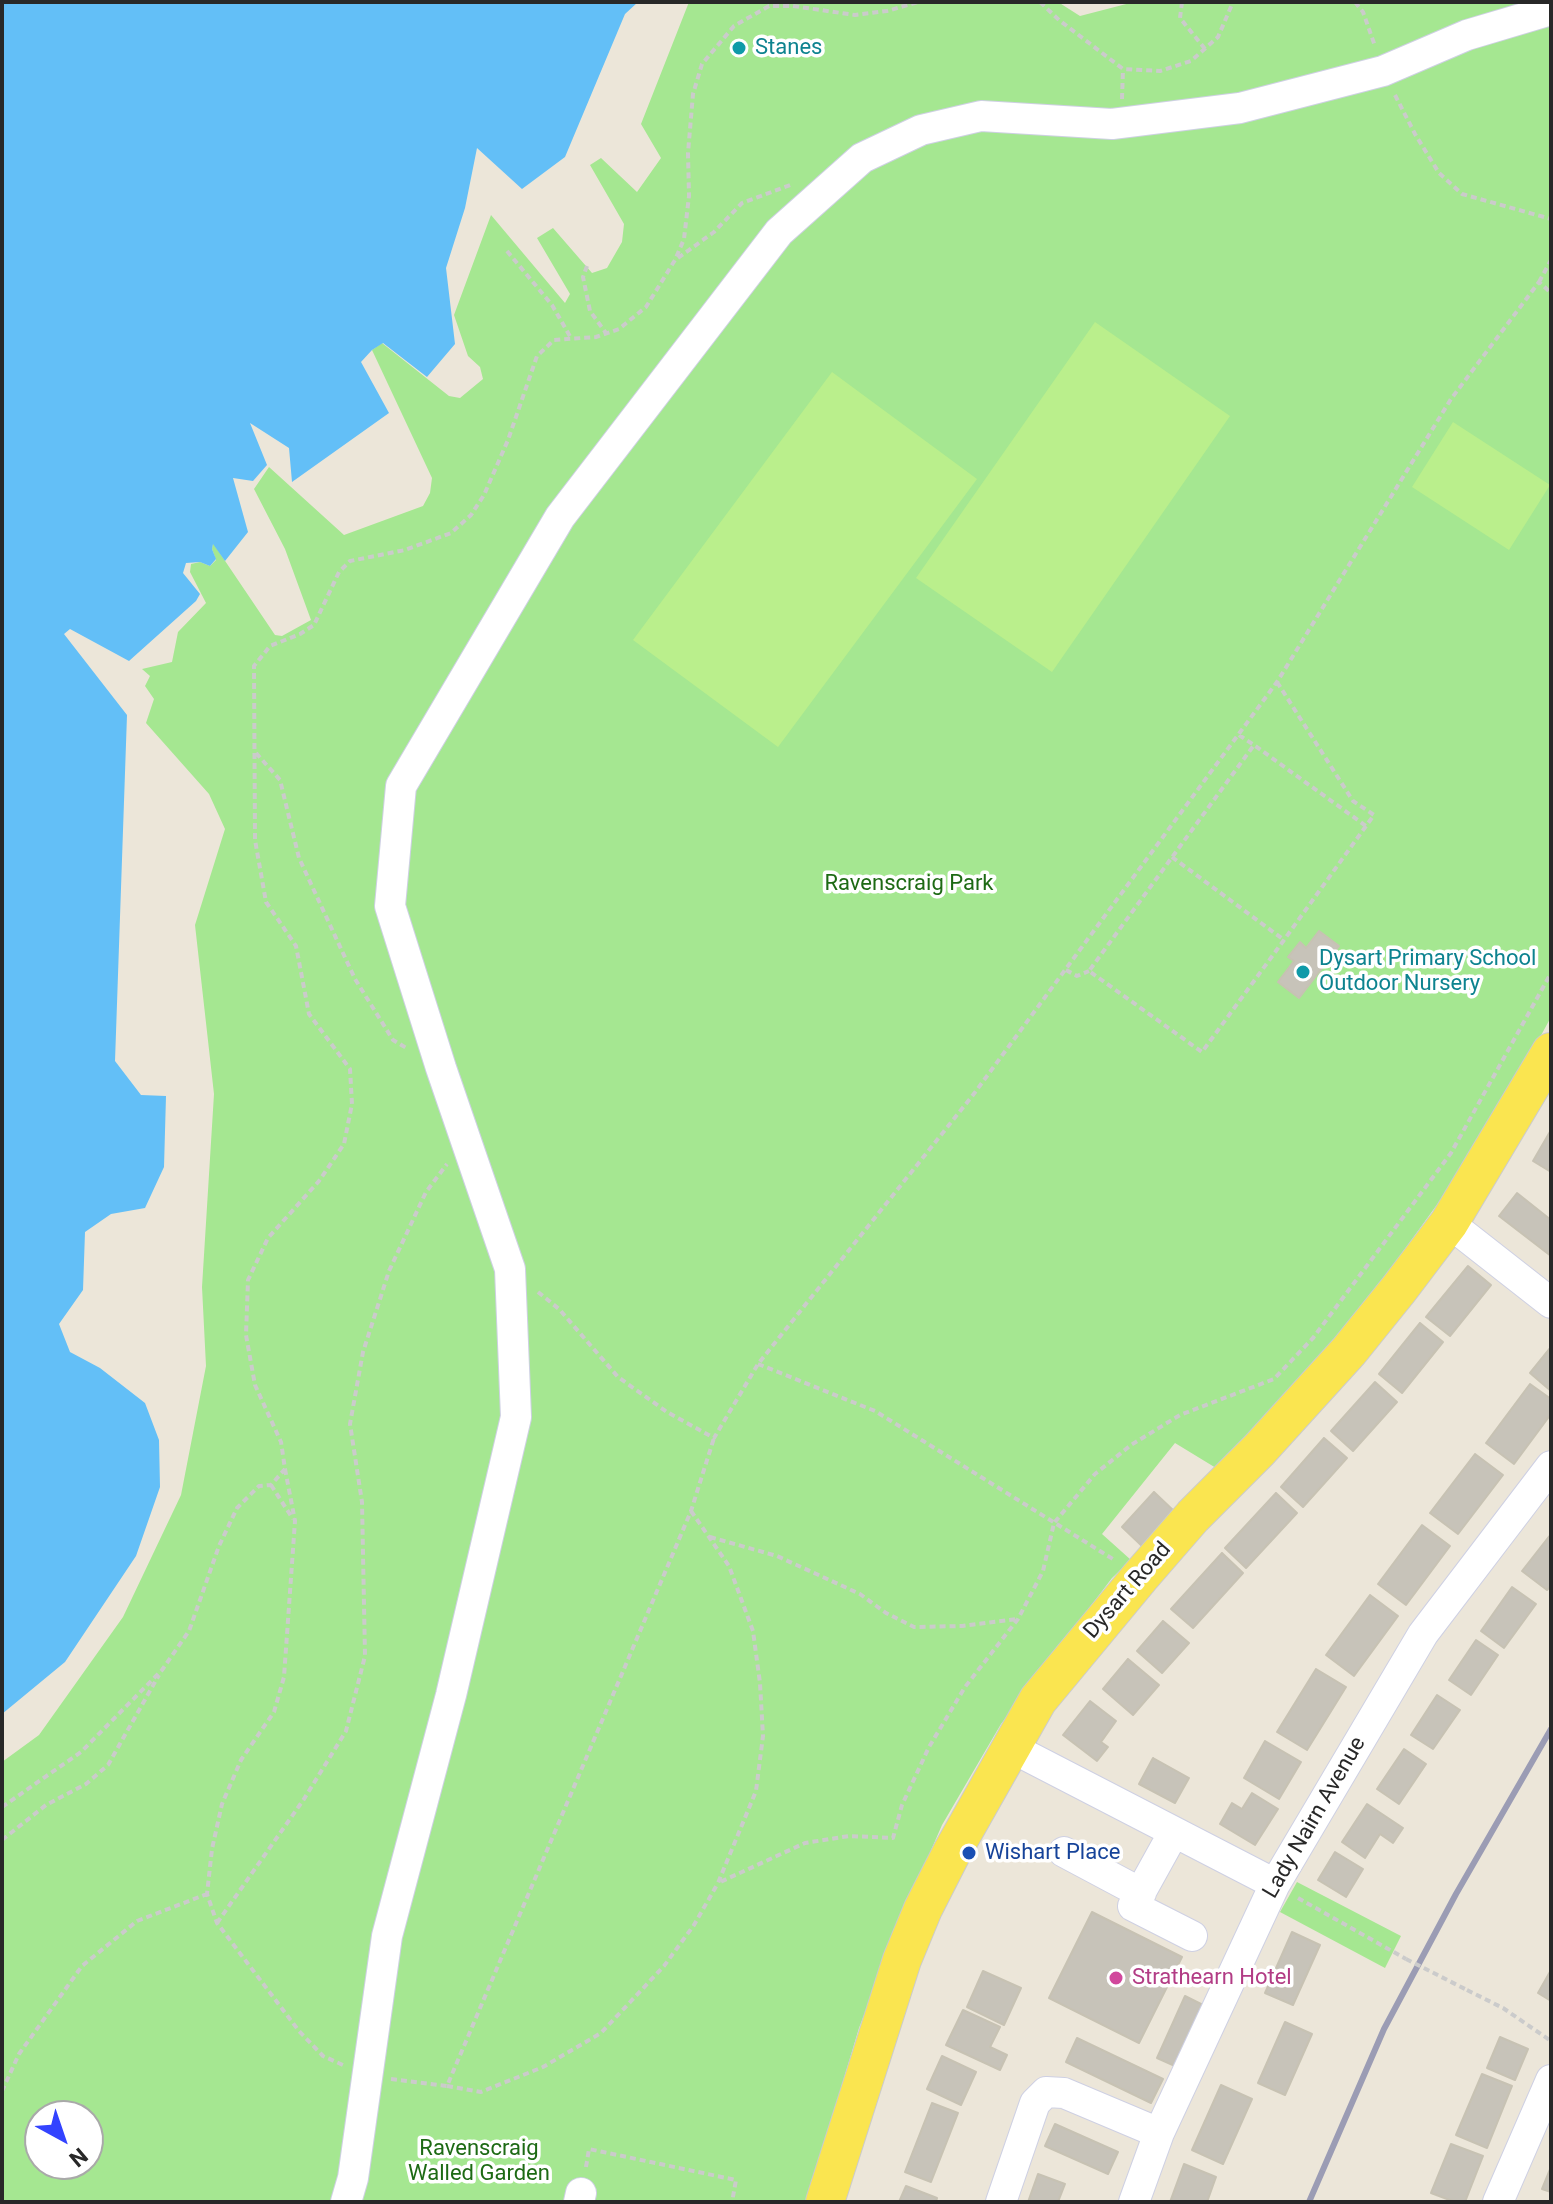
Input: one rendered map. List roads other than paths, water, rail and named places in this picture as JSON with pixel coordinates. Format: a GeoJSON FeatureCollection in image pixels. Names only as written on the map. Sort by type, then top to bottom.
{"type":"FeatureCollection","features":[{"type":"Feature","properties":{"kind":"main road","name":"Dysart Road"},"geometry":{"type":"LineString","coordinates":[[825,2202],[902,1960],[944,1867],[1038,1700],[1140,1577],[1349,1351],[1449,1223],[1551,1052]]}},
{"type":"Feature","properties":{"kind":"street"},"geometry":{"type":"LineString","coordinates":[[346,2202],[353,2178],[387,1936],[451,1695],[516,1417],[510,1269],[441,1068],[390,906],[401,786],[560,517],[779,232],[862,158],[921,130],[981,116],[1112,124],[1240,108],[1383,71],[1467,35],[1551,10]]}},
{"type":"Feature","properties":{"kind":"street"},"geometry":{"type":"LineString","coordinates":[[1449,1223],[1551,1303]]}},
{"type":"Feature","properties":{"kind":"street","name":"Lady Nairn Avenue"},"geometry":{"type":"LineString","coordinates":[[1134,2202],[1159,2133],[1275,1884],[1423,1634],[1551,1466]]}},
{"type":"Feature","properties":{"kind":"street"},"geometry":{"type":"LineString","coordinates":[[1010,1747],[1275,1884]]}},
{"type":"Feature","properties":{"kind":"street"},"geometry":{"type":"LineString","coordinates":[[1174,1832],[1133,1906],[1192,1936]]}},
{"type":"Feature","properties":{"kind":"street"},"geometry":{"type":"LineString","coordinates":[[1064,1852],[1141,1893]]}},
{"type":"Feature","properties":{"kind":"street"},"geometry":{"type":"LineString","coordinates":[[1498,2202],[1551,2080]]}},
{"type":"Feature","properties":{"kind":"street"},"geometry":{"type":"LineString","coordinates":[[1001,2202],[1035,2103],[1046,2092],[1064,2093],[1159,2133]]}},
{"type":"Feature","properties":{"kind":"water"},"geometry":{"type":"Polygon","coordinates":[[[2,2],[638,2],[625,14],[565,157],[522,189],[477,148],[465,208],[446,268],[455,344],[427,377],[383,343],[372,350],[361,362],[389,413],[292,482],[289,448],[250,423],[267,465],[253,481],[233,478],[248,532],[225,561],[213,544],[216,559],[210,566],[200,562],[186,563],[183,573],[200,594],[196,601],[129,661],[70,629],[64,634],[127,715],[115,1061],[141,1095],[166,1096],[164,1167],[145,1208],[111,1214],[85,1232],[83,1290],[59,1324],[70,1352],[100,1368],[145,1403],[159,1440],[160,1487],[136,1556],[65,1662],[2,1714],[2,2]]]}},
{"type":"Feature","properties":{"kind":"railway"},"geometry":{"type":"LineString","coordinates":[[1309,2202],[1384,2029],[1456,1894],[1551,1729]]}},
{"type":"Feature","properties":{"kind":"place","name":"Stanes"},"geometry":{"type":"Point","coordinates":[739,48]}},
{"type":"Feature","properties":{"kind":"place","name":"Dysart Primary School Outdoor Nursery"},"geometry":{"type":"Point","coordinates":[1303,972]}},
{"type":"Feature","properties":{"kind":"place","name":"Wishart Place"},"geometry":{"type":"Point","coordinates":[969,1853]}},
{"type":"Feature","properties":{"kind":"place","name":"Strathearn Hotel"},"geometry":{"type":"Point","coordinates":[1116,1978]}},
{"type":"Feature","properties":{"kind":"park label","name":"Ravenscraig Park"},"geometry":{"type":"Point","coordinates":[909,884]}},
{"type":"Feature","properties":{"kind":"park label","name":"Ravenscraig Walled Garden"},"geometry":{"type":"Point","coordinates":[479,2162]}}]}
